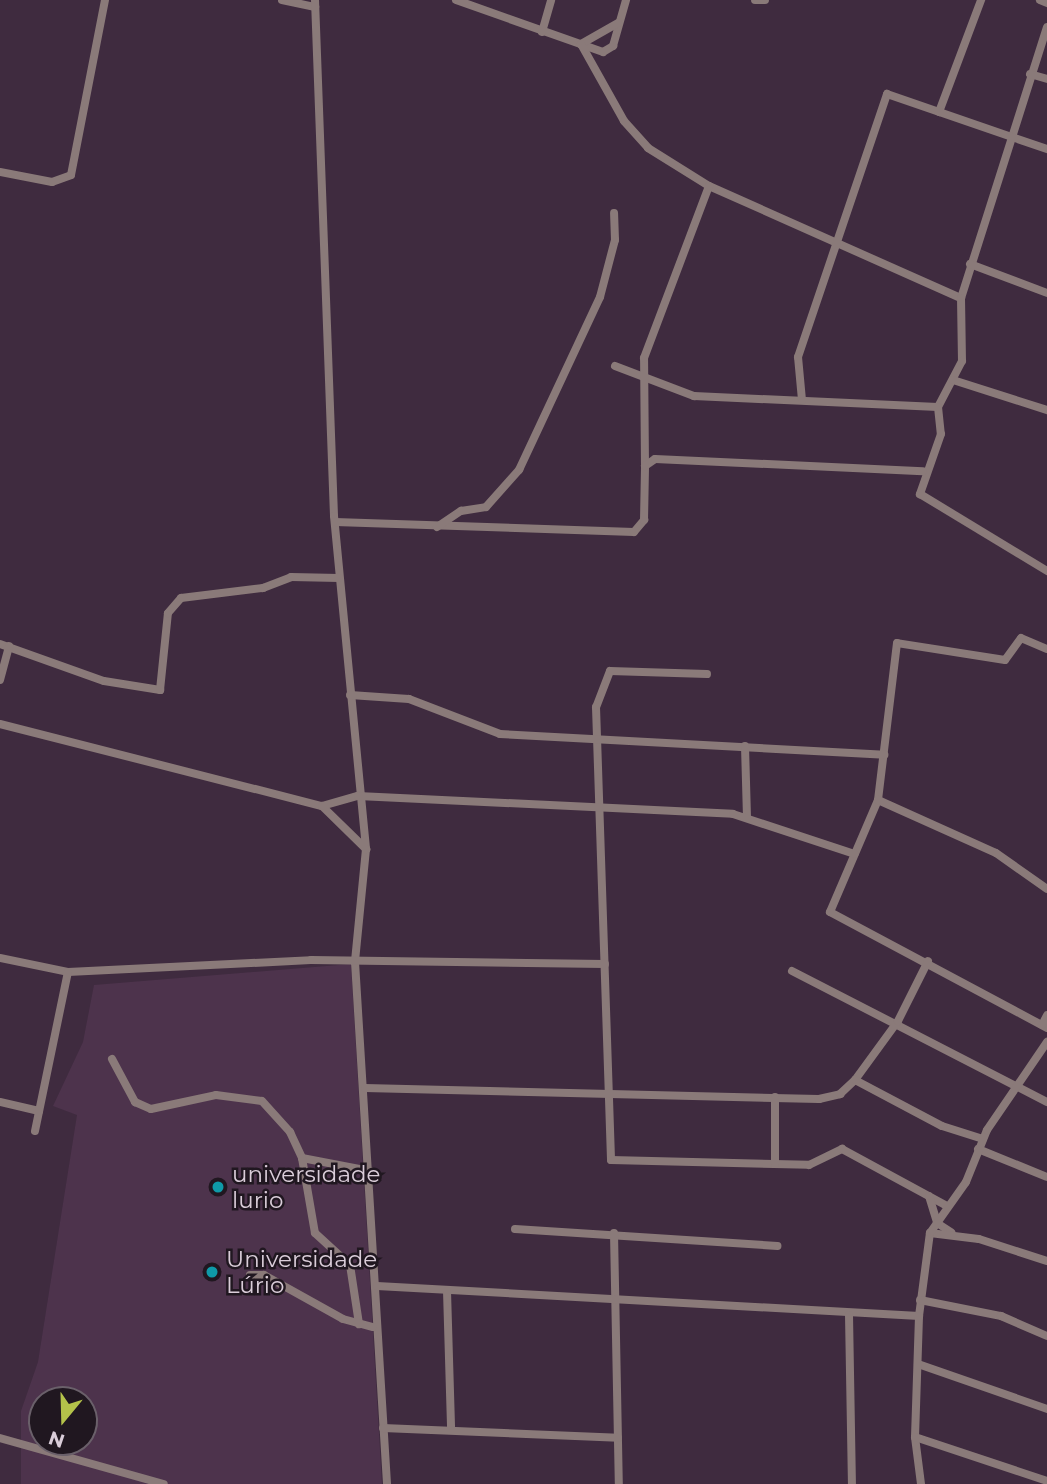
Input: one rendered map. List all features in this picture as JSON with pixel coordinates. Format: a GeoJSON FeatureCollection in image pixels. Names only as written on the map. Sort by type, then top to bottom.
{"type":"FeatureCollection","features":[{"type":"Feature","properties":{"kind":"street"},"geometry":{"type":"LineString","coordinates":[[0,172],[52,182],[71,174],[106,0]]}},
{"type":"Feature","properties":{"kind":"street"},"geometry":{"type":"LineString","coordinates":[[282,0],[315,3],[335,522],[358,796],[366,849],[355,962],[365,1088],[387,1484]]}},
{"type":"Feature","properties":{"kind":"street"},"geometry":{"type":"LineString","coordinates":[[456,0],[603,52],[613,46],[626,0]]}},
{"type":"Feature","properties":{"kind":"street"},"geometry":{"type":"LineString","coordinates":[[542,32],[551,0]]}},
{"type":"Feature","properties":{"kind":"street"},"geometry":{"type":"LineString","coordinates":[[755,0],[765,0]]}},
{"type":"Feature","properties":{"kind":"street"},"geometry":{"type":"LineString","coordinates":[[939,112],[981,0]]}},
{"type":"Feature","properties":{"kind":"street"},"geometry":{"type":"LineString","coordinates":[[1040,0],[1047,3]]}},
{"type":"Feature","properties":{"kind":"street"},"geometry":{"type":"LineString","coordinates":[[581,44],[618,23]]}},
{"type":"Feature","properties":{"kind":"street"},"geometry":{"type":"LineString","coordinates":[[1047,27],[970,264],[961,298],[962,362],[938,407],[941,434],[923,471],[920,494],[1047,571]]}},
{"type":"Feature","properties":{"kind":"street"},"geometry":{"type":"LineString","coordinates":[[581,44],[638,138],[709,186],[961,298]]}},
{"type":"Feature","properties":{"kind":"street"},"geometry":{"type":"LineString","coordinates":[[1030,74],[1047,79]]}},
{"type":"Feature","properties":{"kind":"street"},"geometry":{"type":"LineString","coordinates":[[802,400],[798,357],[887,94],[1047,149]]}},
{"type":"Feature","properties":{"kind":"street"},"geometry":{"type":"LineString","coordinates":[[335,522],[434,529],[639,531],[645,466],[644,358],[709,186]]}},
{"type":"Feature","properties":{"kind":"street"},"geometry":{"type":"LineString","coordinates":[[434,529],[461,511],[486,507],[519,470],[600,297],[615,240],[614,213]]}},
{"type":"Feature","properties":{"kind":"street"},"geometry":{"type":"LineString","coordinates":[[970,264],[1047,293]]}},
{"type":"Feature","properties":{"kind":"street"},"geometry":{"type":"LineString","coordinates":[[615,366],[694,396],[938,407]]}},
{"type":"Feature","properties":{"kind":"street"},"geometry":{"type":"LineString","coordinates":[[953,380],[1047,410]]}},
{"type":"Feature","properties":{"kind":"street"},"geometry":{"type":"LineString","coordinates":[[645,466],[655,458],[923,471]]}},
{"type":"Feature","properties":{"kind":"street"},"geometry":{"type":"LineString","coordinates":[[0,680],[5,645],[104,681],[160,690],[168,613],[181,598],[263,588],[291,577],[340,578]]}},
{"type":"Feature","properties":{"kind":"street"},"geometry":{"type":"LineString","coordinates":[[1047,649],[1021,638],[1005,660],[897,643],[878,800],[830,912],[928,961],[1045,1026],[1047,1015]]}},
{"type":"Feature","properties":{"kind":"street"},"geometry":{"type":"LineString","coordinates":[[707,674],[610,671],[596,707],[611,1160],[809,1164],[842,1149],[947,1206]]}},
{"type":"Feature","properties":{"kind":"street"},"geometry":{"type":"LineString","coordinates":[[350,695],[409,699],[500,734],[884,755]]}},
{"type":"Feature","properties":{"kind":"street"},"geometry":{"type":"LineString","coordinates":[[0,724],[322,806],[358,796],[747,816],[855,854]]}},
{"type":"Feature","properties":{"kind":"street"},"geometry":{"type":"LineString","coordinates":[[745,746],[747,816]]}},
{"type":"Feature","properties":{"kind":"street"},"geometry":{"type":"LineString","coordinates":[[878,800],[996,853],[1047,889]]}},
{"type":"Feature","properties":{"kind":"street"},"geometry":{"type":"LineString","coordinates":[[322,806],[366,849]]}},
{"type":"Feature","properties":{"kind":"street"},"geometry":{"type":"LineString","coordinates":[[0,958],[68,972],[355,962],[605,964]]}},
{"type":"Feature","properties":{"kind":"street"},"geometry":{"type":"LineString","coordinates":[[365,1088],[832,1097],[855,1080],[898,1021],[928,961]]}},
{"type":"Feature","properties":{"kind":"street"},"geometry":{"type":"LineString","coordinates":[[792,971],[898,1021],[1047,1102]]}},
{"type":"Feature","properties":{"kind":"street"},"geometry":{"type":"LineString","coordinates":[[35,1131],[68,972]]}},
{"type":"Feature","properties":{"kind":"street"},"geometry":{"type":"LineString","coordinates":[[921,1484],[915,1437],[919,1316],[930,1233],[983,1139],[1047,1042]]}},
{"type":"Feature","properties":{"kind":"street"},"geometry":{"type":"LineString","coordinates":[[112,1059],[135,1102],[151,1109],[216,1095],[262,1101],[290,1132],[302,1158],[315,1233],[350,1265],[359,1324]]}},
{"type":"Feature","properties":{"kind":"street"},"geometry":{"type":"LineString","coordinates":[[855,1080],[942,1126],[983,1139]]}},
{"type":"Feature","properties":{"kind":"street"},"geometry":{"type":"LineString","coordinates":[[775,1097],[775,1164]]}},
{"type":"Feature","properties":{"kind":"street"},"geometry":{"type":"LineString","coordinates":[[0,1102],[39,1111]]}},
{"type":"Feature","properties":{"kind":"street"},"geometry":{"type":"LineString","coordinates":[[978,1149],[1047,1177]]}},
{"type":"Feature","properties":{"kind":"street"},"geometry":{"type":"LineString","coordinates":[[302,1158],[330,1168],[370,1171]]}},
{"type":"Feature","properties":{"kind":"street"},"geometry":{"type":"LineString","coordinates":[[929,1196],[937,1223],[953,1233],[1047,1261]]}},
{"type":"Feature","properties":{"kind":"street"},"geometry":{"type":"LineString","coordinates":[[515,1229],[614,1233],[777,1246]]}},
{"type":"Feature","properties":{"kind":"street"},"geometry":{"type":"LineString","coordinates":[[614,1233],[619,1484]]}},
{"type":"Feature","properties":{"kind":"street"},"geometry":{"type":"LineString","coordinates":[[930,1233],[953,1233]]}},
{"type":"Feature","properties":{"kind":"street"},"geometry":{"type":"LineString","coordinates":[[250,1275],[264,1275],[359,1324],[373,1327]]}},
{"type":"Feature","properties":{"kind":"street"},"geometry":{"type":"LineString","coordinates":[[377,1286],[614,1302],[849,1315],[919,1316]]}},
{"type":"Feature","properties":{"kind":"street"},"geometry":{"type":"LineString","coordinates":[[447,1291],[451,1427]]}},
{"type":"Feature","properties":{"kind":"street"},"geometry":{"type":"LineString","coordinates":[[920,1300],[1001,1316],[1047,1336]]}},
{"type":"Feature","properties":{"kind":"street"},"geometry":{"type":"LineString","coordinates":[[849,1315],[852,1484]]}},
{"type":"Feature","properties":{"kind":"street"},"geometry":{"type":"LineString","coordinates":[[918,1364],[1047,1409]]}},
{"type":"Feature","properties":{"kind":"street"},"geometry":{"type":"LineString","coordinates":[[383,1428],[451,1427],[618,1438]]}},
{"type":"Feature","properties":{"kind":"street"},"geometry":{"type":"LineString","coordinates":[[915,1437],[1047,1481]]}},
{"type":"Feature","properties":{"kind":"street"},"geometry":{"type":"LineString","coordinates":[[0,1438],[164,1484]]}},
{"type":"Feature","properties":{"kind":"shaded area","name":"Universidade Lúrio"},"geometry":{"type":"Polygon","coordinates":[[[351,964],[382,1484],[21,1484],[21,1411],[28,1391],[28,1456],[98,1456],[98,1386],[30,1386],[38,1362],[77,1115],[53,1106],[83,1042],[94,985],[351,964]]]}},
{"type":"Feature","properties":{"kind":"place","name":"universidade lurio"},"geometry":{"type":"Point","coordinates":[218,1187]}},
{"type":"Feature","properties":{"kind":"place","name":"Universidade Lúrio"},"geometry":{"type":"Point","coordinates":[212,1272]}}]}
